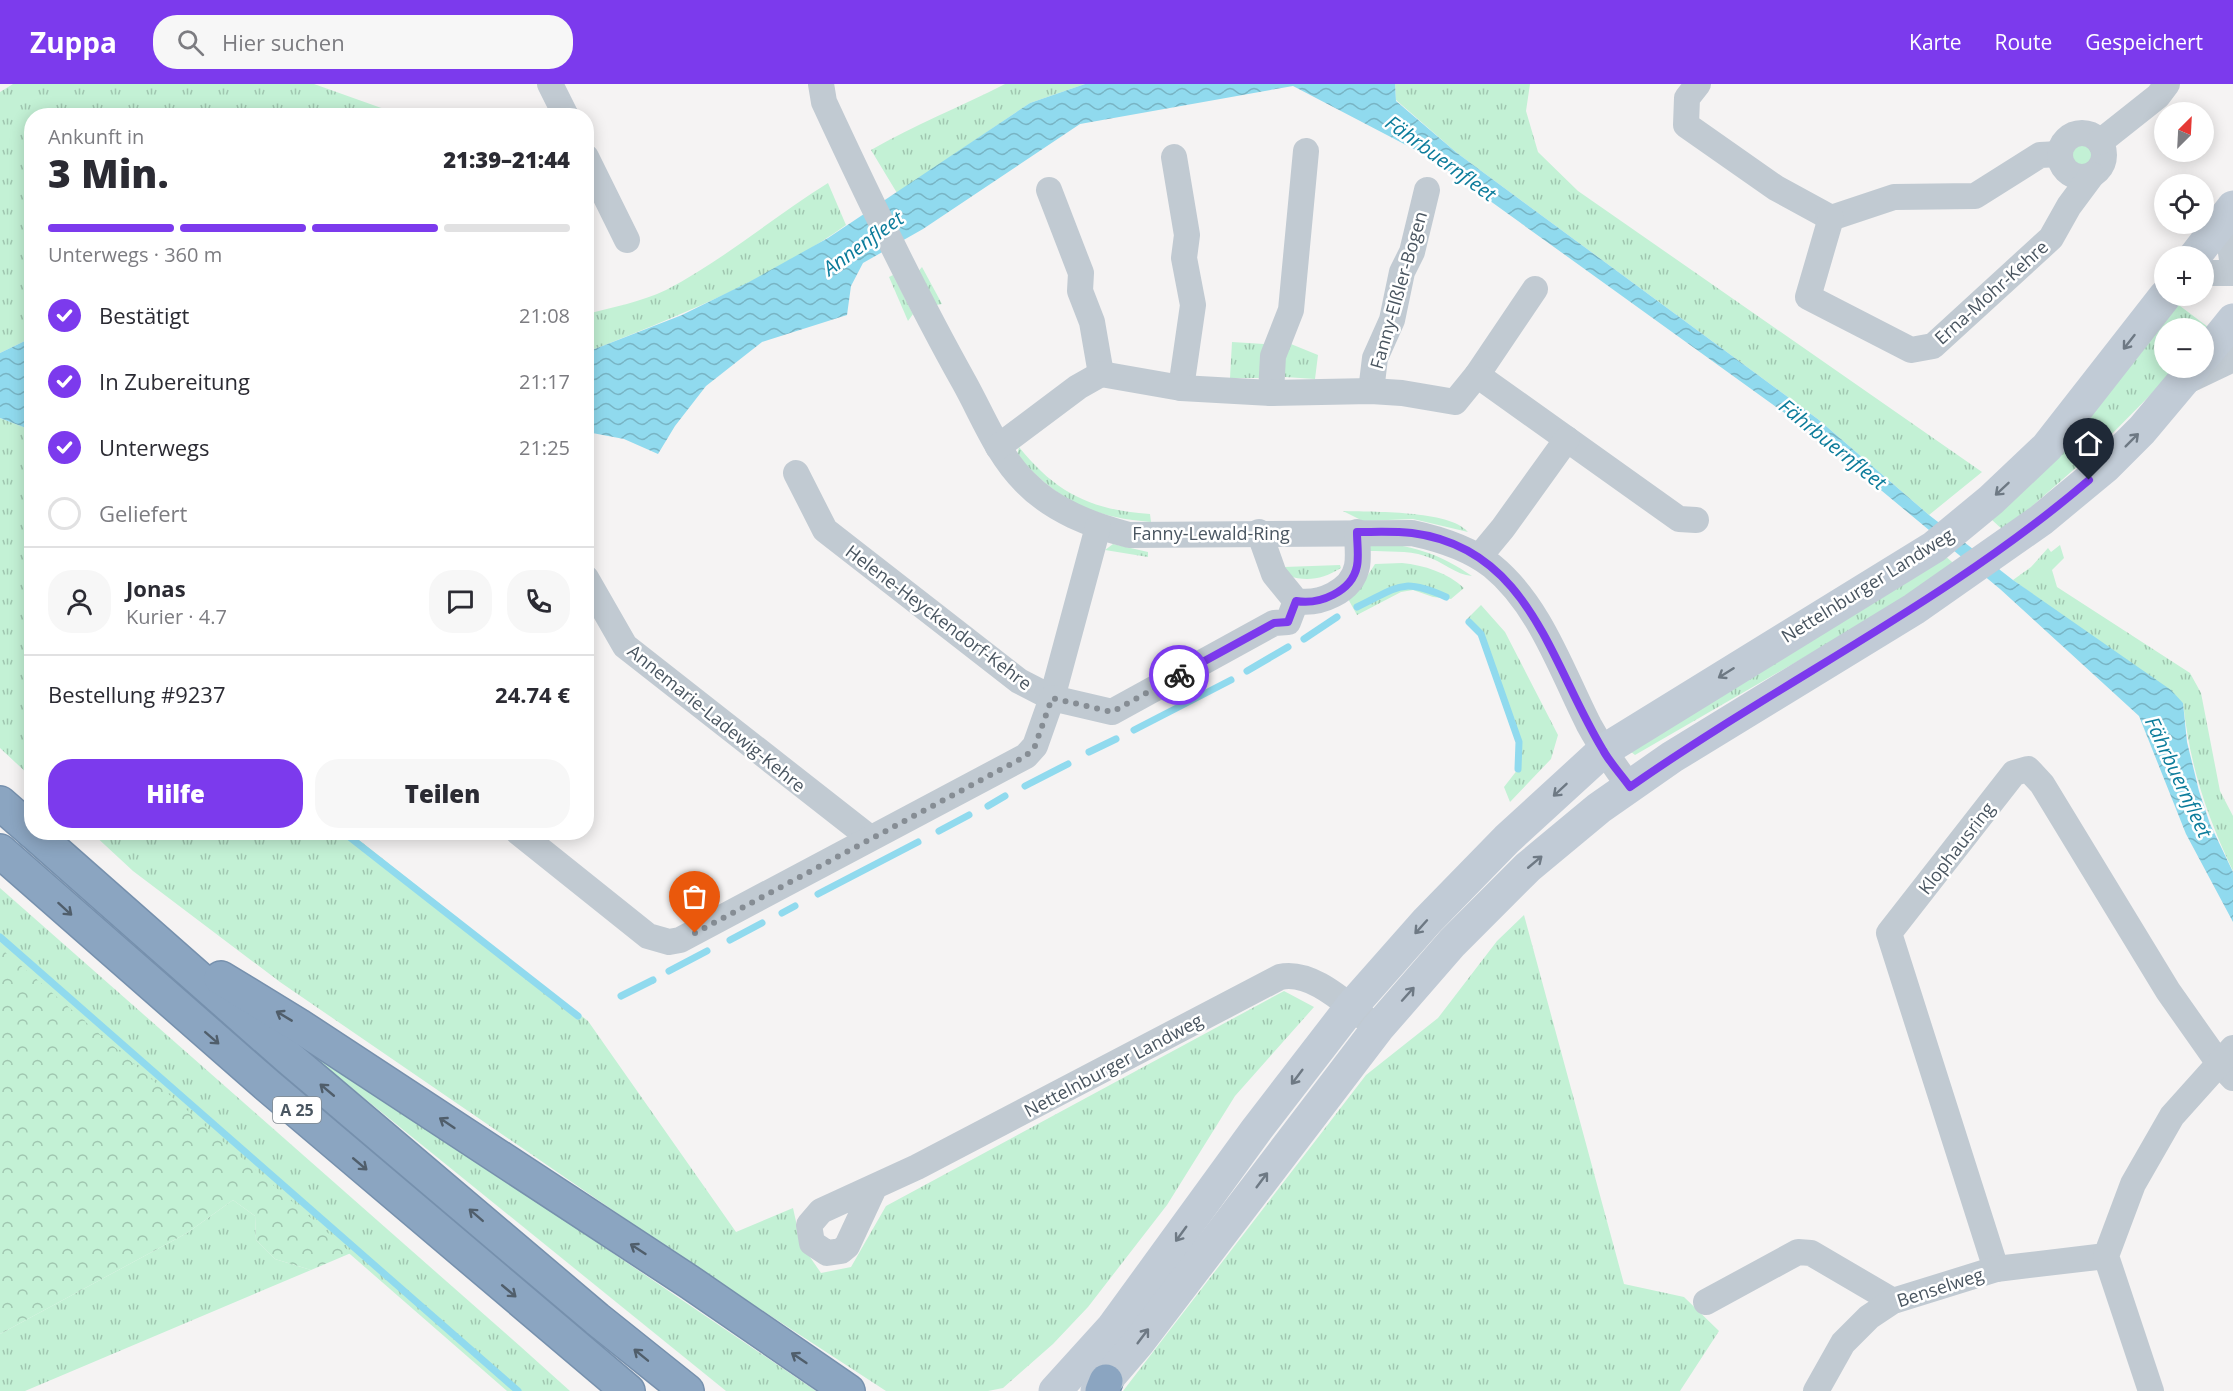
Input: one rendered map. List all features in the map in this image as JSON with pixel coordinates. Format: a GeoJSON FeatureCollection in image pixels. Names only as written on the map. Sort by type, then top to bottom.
{"type":"FeatureCollection","features":[{"type":"Feature","properties":{"kind":"highway","name":"A 25"},"geometry":{"type":"LineString","coordinates":[[0,802],[24,824]]}},
{"type":"Feature","properties":{"kind":"highway","name":"A 25"},"geometry":{"type":"LineString","coordinates":[[42,840],[142,931],[597,1319],[687,1391]]}},
{"type":"Feature","properties":{"kind":"highway","name":"A 25"},"geometry":{"type":"LineString","coordinates":[[11,861],[267,1085],[628,1391]]}},
{"type":"Feature","properties":{"kind":"highway"},"geometry":{"type":"LineString","coordinates":[[142,931],[298,1024],[688,1281],[848,1391]]}},
{"type":"Feature","properties":{"kind":"main road"},"geometry":{"type":"LineString","coordinates":[[2203,246],[2233,207]]}},
{"type":"Feature","properties":{"kind":"main road","name":"Nettelnburger Landweg"},"geometry":{"type":"LineString","coordinates":[[1055,1391],[1113,1327],[1257,1129],[1351,1007],[1434,913],[1517,830],[1603,751],[1934,547],[2047,447],[2157,306]]}},
{"type":"Feature","properties":{"kind":"main road"},"geometry":{"type":"LineString","coordinates":[[2214,344],[2233,320]]}},
{"type":"Feature","properties":{"kind":"main road"},"geometry":{"type":"LineString","coordinates":[[1102,1388],[1378,1028],[1452,943],[1528,867],[1599,808],[1672,757],[1914,609],[2007,543],[2104,467],[2142,430],[2186,378]]}},
{"type":"Feature","properties":{"kind":"street"},"geometry":{"type":"LineString","coordinates":[[550,84],[562,108]]}},
{"type":"Feature","properties":{"kind":"street","name":"Fanny-Lewald-Ring"},"geometry":{"type":"LineString","coordinates":[[821,84],[824,102],[902,267],[998,447],[1025,482],[1040,495],[1059,508],[1098,527],[1129,535],[1259,532],[1412,533],[1433,538],[1479,557],[1507,580],[1537,621],[1603,751]]}},
{"type":"Feature","properties":{"kind":"street"},"geometry":{"type":"LineString","coordinates":[[1698,84],[1687,98],[1686,125],[1776,188],[1831,218],[1894,197],[1975,196],[2040,155],[2060,154]]}},
{"type":"Feature","properties":{"kind":"street"},"geometry":{"type":"LineString","coordinates":[[2092,175],[2077,177],[2064,169],[2060,154],[2067,139],[2080,133],[2087,134],[2100,142],[2158,96],[2167,84]]}},
{"type":"Feature","properties":{"kind":"street","name":"Erna-Mohr-Kehre"},"geometry":{"type":"LineString","coordinates":[[1831,218],[1808,297],[1911,350],[1933,346],[2051,238],[2069,206],[2092,175],[2098,171],[2105,157],[2100,142]]}},
{"type":"Feature","properties":{"kind":"street"},"geometry":{"type":"LineString","coordinates":[[1271,393],[1273,356],[1291,310],[1306,151]]}},
{"type":"Feature","properties":{"kind":"street"},"geometry":{"type":"LineString","coordinates":[[1174,157],[1186,235],[1184,258],[1193,305],[1181,388]]}},
{"type":"Feature","properties":{"kind":"street"},"geometry":{"type":"LineString","coordinates":[[594,173],[627,240]]}},
{"type":"Feature","properties":{"kind":"street"},"geometry":{"type":"LineString","coordinates":[[998,447],[1078,387],[1101,374],[1092,322],[1080,291],[1081,273],[1048,190]]}},
{"type":"Feature","properties":{"kind":"street","name":"Fanny-Elßler-Bogen"},"geometry":{"type":"LineString","coordinates":[[1371,391],[1376,358],[1392,320],[1402,272],[1412,252],[1427,190]]}},
{"type":"Feature","properties":{"kind":"street"},"geometry":{"type":"LineString","coordinates":[[2233,216],[2230,229],[2233,266]]}},
{"type":"Feature","properties":{"kind":"street"},"geometry":{"type":"LineString","coordinates":[[2214,273],[2233,273]]}},
{"type":"Feature","properties":{"kind":"street","name":"Fanny-Elßler-Bogen"},"geometry":{"type":"LineString","coordinates":[[1101,374],[1181,388],[1271,393],[1371,391],[1402,393],[1455,402],[1477,375],[1535,289]]}},
{"type":"Feature","properties":{"kind":"street"},"geometry":{"type":"LineString","coordinates":[[2214,366],[2233,359]]}},
{"type":"Feature","properties":{"kind":"street"},"geometry":{"type":"LineString","coordinates":[[1477,375],[1679,519],[1696,520]]}},
{"type":"Feature","properties":{"kind":"street"},"geometry":{"type":"LineString","coordinates":[[1479,557],[1503,528],[1567,439]]}},
{"type":"Feature","properties":{"kind":"street","name":"Helene-Heyckendorf-Kehre"},"geometry":{"type":"LineString","coordinates":[[796,473],[825,530],[1019,681],[1052,698],[1098,527]]}},
{"type":"Feature","properties":{"kind":"street"},"geometry":{"type":"LineString","coordinates":[[1259,532],[1274,574],[1296,601],[1306,603],[1321,600],[1347,585],[1358,565],[1357,532]]}},
{"type":"Feature","properties":{"kind":"street","name":"Annemarie-Ladewig-Kehre"},"geometry":{"type":"LineString","coordinates":[[594,592],[625,646],[870,838]]}},
{"type":"Feature","properties":{"kind":"street"},"geometry":{"type":"LineString","coordinates":[[528,840],[648,936],[658,940],[680,940],[1031,752],[1052,698],[1112,712],[1274,623],[1288,622],[1296,601]]}},
{"type":"Feature","properties":{"kind":"street"},"geometry":{"type":"LineString","coordinates":[[1603,751],[1630,787]]}},
{"type":"Feature","properties":{"kind":"street","name":"Klophausring"},"geometry":{"type":"LineString","coordinates":[[1996,1269],[1889,933],[2014,773],[2028,769],[2042,784],[2168,991],[2228,1063]]}},
{"type":"Feature","properties":{"kind":"street","name":"Nettelnburger Landweg"},"geometry":{"type":"LineString","coordinates":[[874,1188],[1280,977],[1296,976],[1313,982],[1378,1028]]}},
{"type":"Feature","properties":{"kind":"street"},"geometry":{"type":"LineString","coordinates":[[2151,1391],[2106,1256],[2133,1184],[2172,1116],[2228,1063]]}},
{"type":"Feature","properties":{"kind":"street"},"geometry":{"type":"LineString","coordinates":[[1706,1302],[1798,1252],[1810,1253],[1893,1300]]}},
{"type":"Feature","properties":{"kind":"street","name":"Benselweg"},"geometry":{"type":"LineString","coordinates":[[1816,1391],[1843,1343],[1869,1317],[1893,1300],[1996,1269],[2106,1256]]}},
{"type":"Feature","properties":{"kind":"green space"},"geometry":{"type":"Polygon","coordinates":[[[13,84],[314,84],[381,108],[24,108],[24,341],[0,353],[0,92],[13,84]]]}},
{"type":"Feature","properties":{"kind":"green space"},"geometry":{"type":"Polygon","coordinates":[[[1005,84],[1085,84],[1030,103],[897,193],[871,150],[1005,84]]]}},
{"type":"Feature","properties":{"kind":"green space"},"geometry":{"type":"Polygon","coordinates":[[[1395,84],[1530,84],[1526,111],[1538,152],[1578,191],[1982,472],[1929,515],[1819,420],[1457,153],[1396,100],[1395,84]]]}},
{"type":"Feature","properties":{"kind":"green space"},"geometry":{"type":"Polygon","coordinates":[[[2082,141],[2092,146],[2097,156],[2092,166],[2082,171],[2072,166],[2067,156],[2072,146],[2082,141]]]}},
{"type":"Feature","properties":{"kind":"green space"},"geometry":{"type":"Polygon","coordinates":[[[828,183],[846,225],[785,264],[753,281],[594,349],[594,312],[637,301],[666,290],[728,252],[828,183]]]}},
{"type":"Feature","properties":{"kind":"green space"},"geometry":{"type":"Polygon","coordinates":[[[922,267],[942,304],[936,305],[917,273],[922,267]]]}},
{"type":"Feature","properties":{"kind":"green space"},"geometry":{"type":"Polygon","coordinates":[[[893,275],[913,314],[908,321],[889,277],[893,275]]]}},
{"type":"Feature","properties":{"kind":"green space"},"geometry":{"type":"Polygon","coordinates":[[[2173,306],[2180,306],[2196,318],[2163,318],[2173,306]]]}},
{"type":"Feature","properties":{"kind":"green space"},"geometry":{"type":"Polygon","coordinates":[[[2154,329],[2154,378],[2167,378],[2096,450],[2004,531],[1991,519],[2154,329]]]}},
{"type":"Feature","properties":{"kind":"green space"},"geometry":{"type":"Polygon","coordinates":[[[1232,342],[1264,344],[1264,378],[1230,378],[1232,342]]]}},
{"type":"Feature","properties":{"kind":"green space"},"geometry":{"type":"Polygon","coordinates":[[[1286,342],[1318,355],[1315,379],[1285,377],[1279,371],[1286,342]]]}},
{"type":"Feature","properties":{"kind":"green space"},"geometry":{"type":"Polygon","coordinates":[[[0,418],[24,427],[24,770],[0,748],[0,418]]]}},
{"type":"Feature","properties":{"kind":"green space"},"geometry":{"type":"Polygon","coordinates":[[[1019,447],[1047,476],[1076,496],[1110,508],[1150,514],[1151,522],[1110,516],[1076,504],[1046,484],[1032,471],[1017,455],[1019,447]]]}},
{"type":"Feature","properties":{"kind":"green space"},"geometry":{"type":"Polygon","coordinates":[[[1343,511],[1428,516],[1459,525],[1468,532],[1413,519],[1363,521],[1343,511]]]}},
{"type":"Feature","properties":{"kind":"green space"},"geometry":{"type":"Polygon","coordinates":[[[1371,543],[1399,545],[1437,556],[1472,576],[1418,554],[1368,551],[1371,543]]]}},
{"type":"Feature","properties":{"kind":"green space"},"geometry":{"type":"Polygon","coordinates":[[[1113,544],[1148,552],[1148,557],[1105,550],[1113,544]]]}},
{"type":"Feature","properties":{"kind":"green space"},"geometry":{"type":"Polygon","coordinates":[[[2060,545],[2064,558],[2052,570],[2057,587],[2190,673],[2201,693],[2220,791],[2233,816],[2233,871],[2207,809],[2195,769],[2183,703],[2013,580],[2031,567],[2048,548],[2051,552],[2060,545]]]}},
{"type":"Feature","properties":{"kind":"green space"},"geometry":{"type":"Polygon","coordinates":[[[1944,555],[1959,568],[1635,755],[1626,748],[1944,555]]]}},
{"type":"Feature","properties":{"kind":"green space"},"geometry":{"type":"Polygon","coordinates":[[[1402,563],[1435,571],[1451,578],[1464,588],[1451,599],[1433,597],[1413,590],[1401,592],[1357,615],[1347,597],[1359,589],[1375,564],[1402,563]]]}},
{"type":"Feature","properties":{"kind":"green space"},"geometry":{"type":"Polygon","coordinates":[[[1340,565],[1341,568],[1328,575],[1309,579],[1288,576],[1284,567],[1340,565]]]}},
{"type":"Feature","properties":{"kind":"green space"},"geometry":{"type":"Polygon","coordinates":[[[1481,605],[1505,632],[1558,735],[1551,759],[1510,802],[1504,787],[1518,769],[1519,742],[1481,634],[1466,620],[1481,605]]]}},
{"type":"Feature","properties":{"kind":"green space"},"geometry":{"type":"Polygon","coordinates":[[[100,840],[359,840],[588,1021],[736,1232],[793,1208],[801,1244],[821,1273],[851,1267],[886,1206],[1284,991],[1314,1007],[1235,1096],[1167,1205],[1088,1307],[1053,1344],[1003,1388],[988,1391],[886,1391],[700,1270],[280,982],[133,871],[100,840]]]}},
{"type":"Feature","properties":{"kind":"green space"},"geometry":{"type":"Polygon","coordinates":[[[0,888],[570,1391],[507,1391],[0,949],[0,888]]]}},
{"type":"Feature","properties":{"kind":"green space"},"geometry":{"type":"Polygon","coordinates":[[[1524,915],[1624,1284],[1684,1297],[1719,1331],[1680,1391],[1123,1391],[1366,1075],[1438,1018],[1497,941],[1524,915]]]}},
{"type":"Feature","properties":{"kind":"green space"},"geometry":{"type":"Polygon","coordinates":[[[0,948],[351,1253],[311,1270],[275,1259],[256,1240],[255,1216],[233,1200],[187,1233],[0,1334],[0,948]]]}},
{"type":"Feature","properties":{"kind":"green space"},"geometry":{"type":"Polygon","coordinates":[[[321,1055],[816,1391],[726,1391],[317,1060],[321,1055]]]}},
{"type":"Feature","properties":{"kind":"green space"},"geometry":{"type":"Polygon","coordinates":[[[233,1200],[255,1216],[256,1240],[275,1259],[311,1270],[25,1391],[0,1391],[0,1334],[187,1233],[233,1200]]]}},
{"type":"Feature","properties":{"kind":"water"},"geometry":{"type":"Polygon","coordinates":[[[1085,84],[1395,84],[1396,101],[1457,153],[1819,420],[1929,515],[2013,580],[2171,690],[2183,703],[2187,742],[2199,791],[2210,824],[2233,872],[2233,922],[2186,834],[2139,716],[2000,589],[1811,432],[1429,157],[1293,86],[1080,124],[923,229],[863,263],[851,286],[847,315],[762,342],[706,386],[675,426],[658,454],[624,439],[594,433],[594,349],[682,315],[749,282],[828,238],[1030,103],[1085,84]]]}},
{"type":"Feature","properties":{"kind":"water"},"geometry":{"type":"Polygon","coordinates":[[[24,341],[24,427],[0,418],[0,353],[24,341]]]}},
{"type":"Feature","properties":{"kind":"waterway"},"geometry":{"type":"LineString","coordinates":[[1357,607],[1400,587],[1419,587],[1446,597]]}},
{"type":"Feature","properties":{"kind":"waterway"},"geometry":{"type":"LineString","coordinates":[[1304,639],[1337,617]]}},
{"type":"Feature","properties":{"kind":"waterway"},"geometry":{"type":"LineString","coordinates":[[1469,622],[1481,634],[1519,742],[1518,769]]}},
{"type":"Feature","properties":{"kind":"waterway"},"geometry":{"type":"LineString","coordinates":[[1247,671],[1288,647]]}},
{"type":"Feature","properties":{"kind":"waterway"},"geometry":{"type":"LineString","coordinates":[[1134,730],[1231,680]]}},
{"type":"Feature","properties":{"kind":"waterway"},"geometry":{"type":"LineString","coordinates":[[1089,752],[1116,739]]}},
{"type":"Feature","properties":{"kind":"waterway"},"geometry":{"type":"LineString","coordinates":[[1025,786],[1068,764]]}},
{"type":"Feature","properties":{"kind":"waterway"},"geometry":{"type":"LineString","coordinates":[[988,806],[1005,796]]}},
{"type":"Feature","properties":{"kind":"waterway"},"geometry":{"type":"LineString","coordinates":[[939,831],[969,815]]}},
{"type":"Feature","properties":{"kind":"waterway"},"geometry":{"type":"LineString","coordinates":[[353,840],[578,1016]]}},
{"type":"Feature","properties":{"kind":"waterway"},"geometry":{"type":"LineString","coordinates":[[818,894],[918,842]]}},
{"type":"Feature","properties":{"kind":"waterway"},"geometry":{"type":"LineString","coordinates":[[782,913],[795,906]]}},
{"type":"Feature","properties":{"kind":"waterway"},"geometry":{"type":"LineString","coordinates":[[730,940],[762,923]]}},
{"type":"Feature","properties":{"kind":"waterway"},"geometry":{"type":"LineString","coordinates":[[0,937],[518,1391]]}},
{"type":"Feature","properties":{"kind":"waterway"},"geometry":{"type":"LineString","coordinates":[[669,971],[707,951]]}},
{"type":"Feature","properties":{"kind":"waterway"},"geometry":{"type":"LineString","coordinates":[[621,996],[653,980]]}},
{"type":"Feature","properties":{"kind":"way so far"},"geometry":{"type":"LineString","coordinates":[[695,933],[1026,756],[1035,746],[1052,698],[1112,712],[1179,675]]}},
{"type":"Feature","properties":{"kind":"route"},"geometry":{"type":"LineString","coordinates":[[1179,675],[1274,623],[1288,622],[1296,601],[1306,603],[1321,600],[1347,585],[1358,565],[1357,532],[1412,533],[1433,538],[1479,557],[1492,566],[1516,591],[1537,621],[1603,751],[1630,787],[1672,757],[1778,690],[1914,609],[2041,520],[2089,480]]}},
{"type":"Feature","properties":{"kind":"water label","name":"Fährbuernfleet"},"geometry":{"type":"Point","coordinates":[1441,158]}},
{"type":"Feature","properties":{"kind":"water label","name":"Annenfleet"},"geometry":{"type":"Point","coordinates":[863,243]}},
{"type":"Feature","properties":{"kind":"water label","name":"Fährbuernfleet"},"geometry":{"type":"Point","coordinates":[1833,444]}},
{"type":"Feature","properties":{"kind":"water label","name":"Fährbuernfleet"},"geometry":{"type":"Point","coordinates":[2179,777]}}]}
